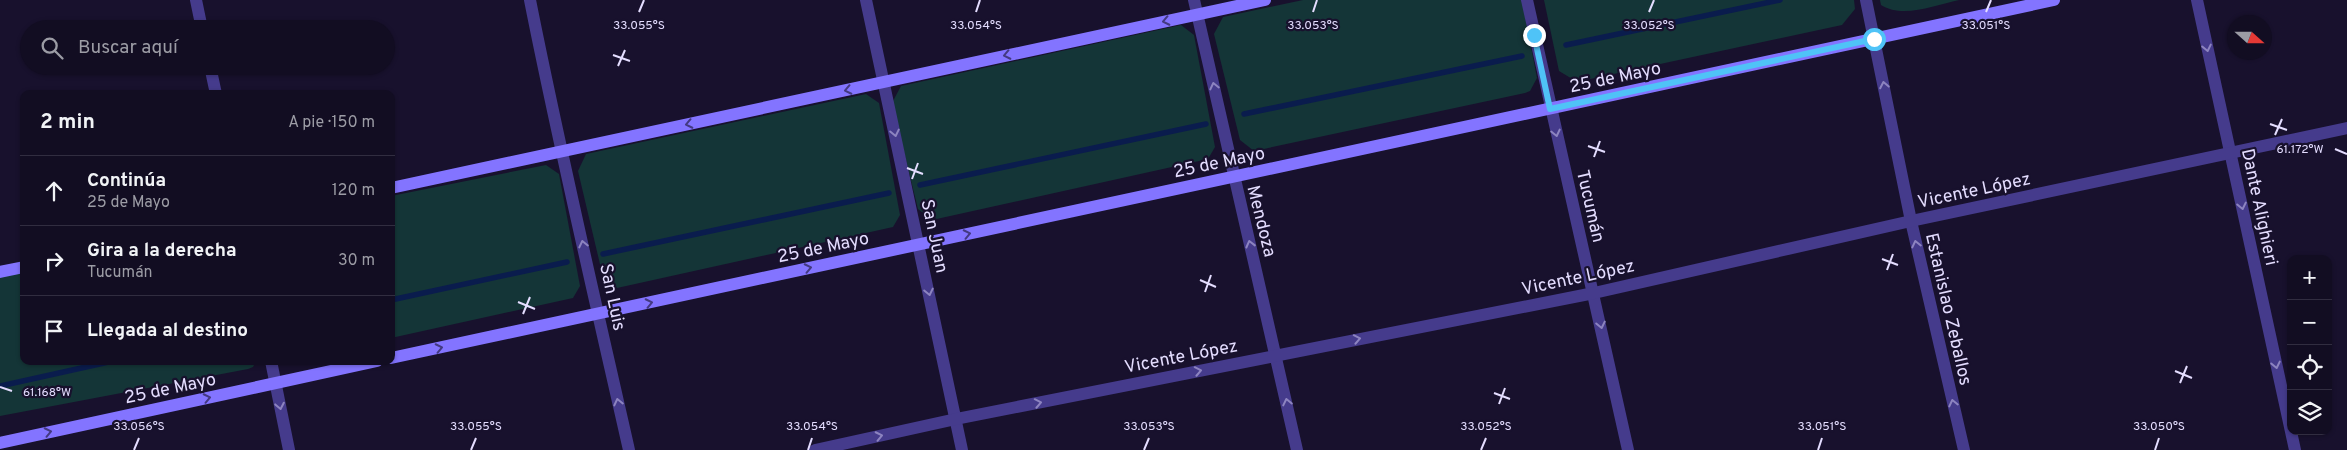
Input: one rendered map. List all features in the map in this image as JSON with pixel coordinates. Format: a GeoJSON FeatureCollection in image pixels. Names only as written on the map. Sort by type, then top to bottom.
{"type":"FeatureCollection","features":[{"type":"Feature","properties":{"kind":"street"},"geometry":{"type":"LineString","coordinates":[[196,0],[200,20]]}},
{"type":"Feature","properties":{"kind":"street","name":"San Luis"},"geometry":{"type":"LineString","coordinates":[[530,0],[560,151],[629,450]]}},
{"type":"Feature","properties":{"kind":"street","name":"San Juan"},"geometry":{"type":"LineString","coordinates":[[866,0],[962,450]]}},
{"type":"Feature","properties":{"kind":"street","name":"Mendoza"},"geometry":{"type":"LineString","coordinates":[[1194,0],[1277,355],[1297,450]]}},
{"type":"Feature","properties":{"kind":"street"},"geometry":{"type":"LineString","coordinates":[[395,187],[1265,0]]}},
{"type":"Feature","properties":{"kind":"street","name":"Tucumán"},"geometry":{"type":"LineString","coordinates":[[1527,0],[1628,450]]}},
{"type":"Feature","properties":{"kind":"street","name":"Estanislao Zeballos"},"geometry":{"type":"LineString","coordinates":[[1866,0],[1911,222],[1964,450]]}},
{"type":"Feature","properties":{"kind":"street","name":"25 de Mayo"},"geometry":{"type":"LineString","coordinates":[[395,357],[2054,0]]}},
{"type":"Feature","properties":{"kind":"street","name":"Dante Alighieri"},"geometry":{"type":"LineString","coordinates":[[2197,0],[2295,450]]}},
{"type":"Feature","properties":{"kind":"street"},"geometry":{"type":"LineString","coordinates":[[212,75],[215,90]]}},
{"type":"Feature","properties":{"kind":"street","name":"Vicente López"},"geometry":{"type":"LineString","coordinates":[[815,450],[956,419],[1594,293],[1911,222],[2347,128]]}},
{"type":"Feature","properties":{"kind":"street"},"geometry":{"type":"LineString","coordinates":[[0,272],[20,267]]}},
{"type":"Feature","properties":{"kind":"street"},"geometry":{"type":"LineString","coordinates":[[272,365],[289,450]]}},
{"type":"Feature","properties":{"kind":"street","name":"25 de Mayo"},"geometry":{"type":"LineString","coordinates":[[0,443],[358,365]]}},
{"type":"Feature","properties":{"kind":"green space"},"geometry":{"type":"Polygon","coordinates":[[[1303,0],[1522,0],[1537,78],[1530,91],[1525,93],[1254,151],[1240,140],[1214,34],[1223,17],[1303,0]]]}},
{"type":"Feature","properties":{"kind":"green space"},"geometry":{"type":"Polygon","coordinates":[[[1544,0],[1854,0],[1855,9],[1842,25],[1581,81],[1574,80],[1559,71],[1544,0]]]}},
{"type":"Feature","properties":{"kind":"green space"},"geometry":{"type":"Polygon","coordinates":[[[1880,0],[1959,0],[1919,10],[1899,11],[1881,5],[1880,0]]]}},
{"type":"Feature","properties":{"kind":"green space"},"geometry":{"type":"Polygon","coordinates":[[[1181,25],[1194,35],[1215,147],[1208,159],[932,220],[918,209],[892,103],[901,86],[1181,25]]]}},
{"type":"Feature","properties":{"kind":"green space"},"geometry":{"type":"Polygon","coordinates":[[[866,94],[879,103],[900,215],[893,227],[617,288],[603,277],[578,171],[586,154],[866,94]]]}},
{"type":"Feature","properties":{"kind":"green space"},"geometry":{"type":"Polygon","coordinates":[[[546,165],[559,174],[580,286],[573,298],[395,337],[395,195],[546,165]]]}},
{"type":"Feature","properties":{"kind":"green space"},"geometry":{"type":"Polygon","coordinates":[[[20,272],[20,365],[254,365],[248,369],[0,416],[0,275],[20,272]]]}},
{"type":"Feature","properties":{"kind":"waterway"},"geometry":{"type":"LineString","coordinates":[[1566,45],[1780,0]]}},
{"type":"Feature","properties":{"kind":"waterway"},"geometry":{"type":"LineString","coordinates":[[1244,114],[1522,56]]}},
{"type":"Feature","properties":{"kind":"waterway"},"geometry":{"type":"LineString","coordinates":[[920,185],[1206,124]]}},
{"type":"Feature","properties":{"kind":"waterway"},"geometry":{"type":"LineString","coordinates":[[603,254],[889,193]]}},
{"type":"Feature","properties":{"kind":"waterway"},"geometry":{"type":"LineString","coordinates":[[395,299],[567,262]]}},
{"type":"Feature","properties":{"kind":"waterway"},"geometry":{"type":"LineString","coordinates":[[0,386],[95,365]]}},
{"type":"Feature","properties":{"kind":"route"},"geometry":{"type":"LineString","coordinates":[[1534,35],[1550,109],[1874,39]]}}]}
